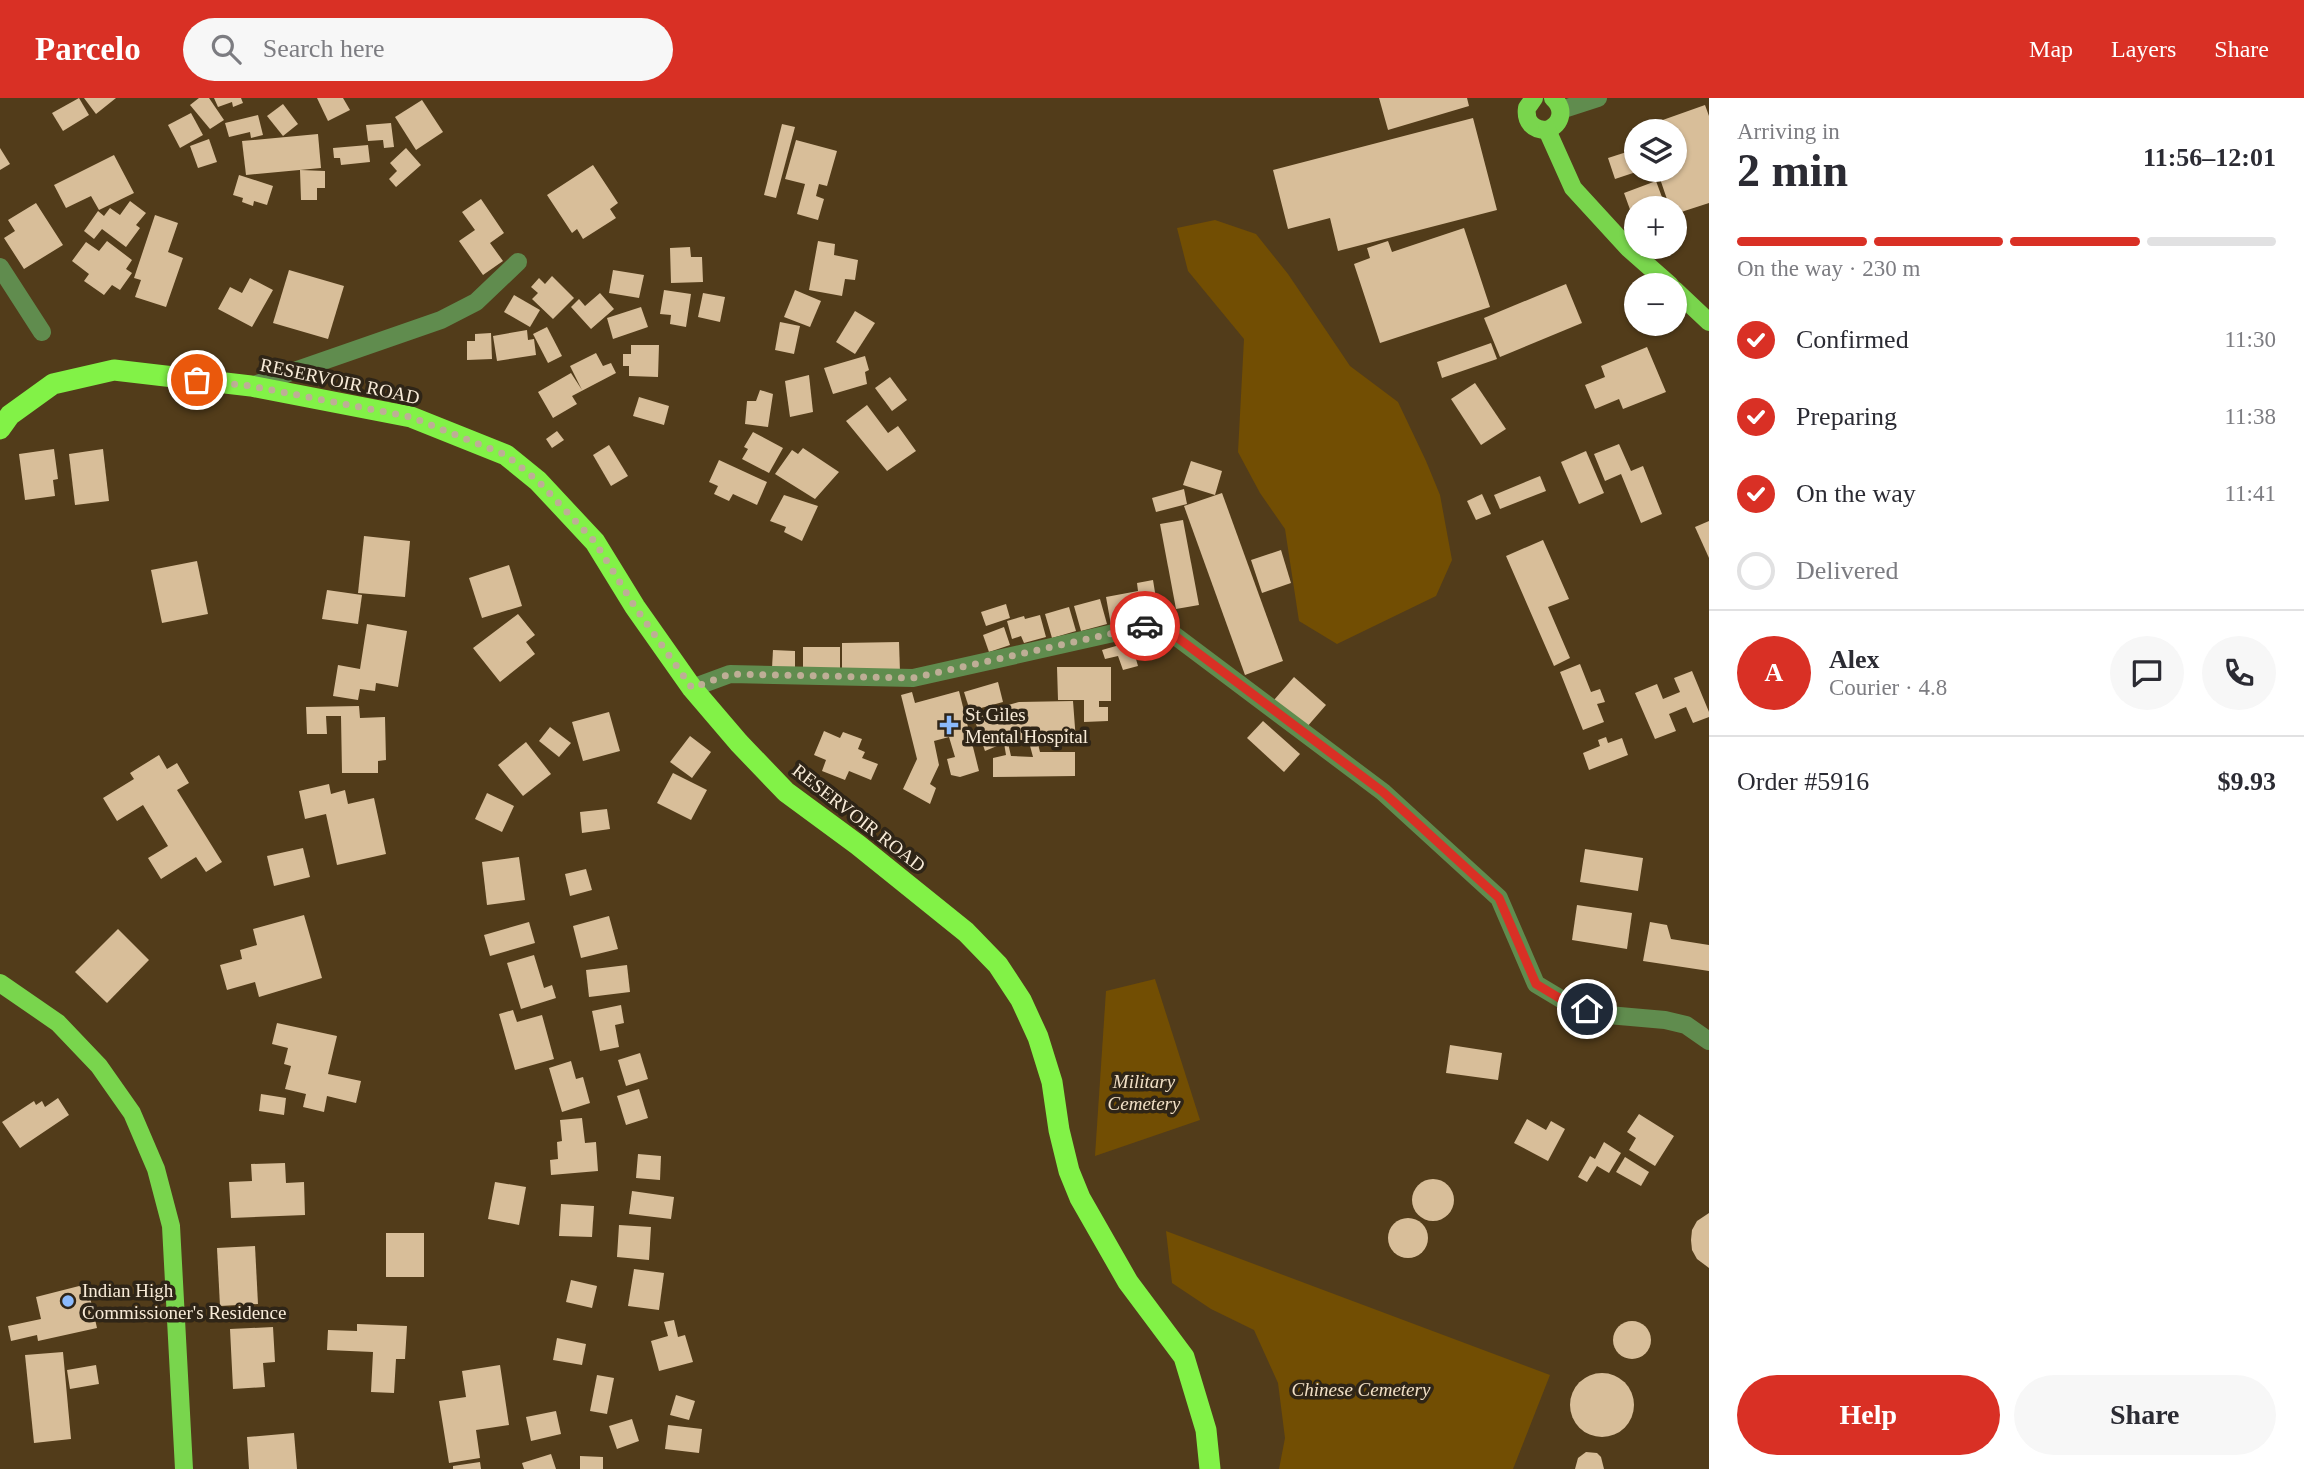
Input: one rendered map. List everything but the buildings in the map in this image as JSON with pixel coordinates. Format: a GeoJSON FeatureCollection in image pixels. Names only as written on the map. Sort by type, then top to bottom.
{"type":"FeatureCollection","features":[{"type":"Feature","properties":{"kind":"highway","name":"RESERVOIR ROAD"},"geometry":{"type":"LineString","coordinates":[[0,429],[10,415],[53,384],[114,370],[251,386],[411,417],[506,455],[538,481],[595,542],[635,607],[692,688],[739,743],[786,792],[858,845],[966,932],[998,965],[1021,1000],[1038,1037],[1052,1082],[1059,1130],[1069,1171],[1080,1198],[1128,1282],[1184,1357],[1206,1430],[1210,1469]]}},
{"type":"Feature","properties":{"kind":"main road"},"geometry":{"type":"LineString","coordinates":[[1533,98],[1527,108],[1528,120],[1535,128],[1546,130],[1558,122],[1557,104]]}},
{"type":"Feature","properties":{"kind":"main road"},"geometry":{"type":"LineString","coordinates":[[1546,130],[1573,188],[1628,248],[1656,273]]}},
{"type":"Feature","properties":{"kind":"main road"},"geometry":{"type":"LineString","coordinates":[[1687,301],[1709,322]]}},
{"type":"Feature","properties":{"kind":"main road"},"geometry":{"type":"LineString","coordinates":[[0,983],[58,1023],[99,1066],[132,1113],[156,1169],[171,1226],[184,1469]]}},
{"type":"Feature","properties":{"kind":"street"},"geometry":{"type":"LineString","coordinates":[[1557,104],[1598,98]]}},
{"type":"Feature","properties":{"kind":"street"},"geometry":{"type":"LineString","coordinates":[[251,386],[441,320],[475,302],[519,262]]}},
{"type":"Feature","properties":{"kind":"street"},"geometry":{"type":"LineString","coordinates":[[0,267],[43,332]]}},
{"type":"Feature","properties":{"kind":"street"},"geometry":{"type":"LineString","coordinates":[[692,688],[730,674],[913,678],[1158,623],[1383,792],[1499,898],[1536,984],[1566,1002],[1608,1015],[1665,1020],[1686,1025],[1709,1041]]}},
{"type":"Feature","properties":{"kind":"green space"},"geometry":{"type":"Polygon","coordinates":[[[1215,220],[1256,234],[1288,274],[1350,366],[1398,402],[1440,495],[1452,560],[1436,596],[1337,644],[1299,621],[1285,529],[1260,493],[1238,452],[1244,339],[1188,271],[1177,228],[1215,220]]]}},
{"type":"Feature","properties":{"kind":"green space","name":"Military Cemetery"},"geometry":{"type":"Polygon","coordinates":[[[1155,979],[1200,1120],[1095,1156],[1106,991],[1155,979]]]}},
{"type":"Feature","properties":{"kind":"green space","name":"Chinese Cemetery"},"geometry":{"type":"Polygon","coordinates":[[[1166,1231],[1550,1375],[1513,1469],[1279,1469],[1285,1438],[1278,1383],[1254,1330],[1211,1309],[1172,1283],[1166,1231]]]}},
{"type":"Feature","properties":{"kind":"way so far"},"geometry":{"type":"LineString","coordinates":[[197,380],[251,386],[411,417],[506,455],[538,481],[595,542],[635,607],[692,688],[730,674],[913,678],[1145,626]]}},
{"type":"Feature","properties":{"kind":"place","name":"St Giles Mental Hospital"},"geometry":{"type":"Point","coordinates":[949,725]}},
{"type":"Feature","properties":{"kind":"place","name":"Indian High Commissioner's Residence"},"geometry":{"type":"Point","coordinates":[68,1301]}},
{"type":"Feature","properties":{"kind":"route"},"geometry":{"type":"LineString","coordinates":[[1145,626],[1158,623],[1383,792],[1499,898],[1536,984],[1566,1002],[1587,1009]]}}]}
